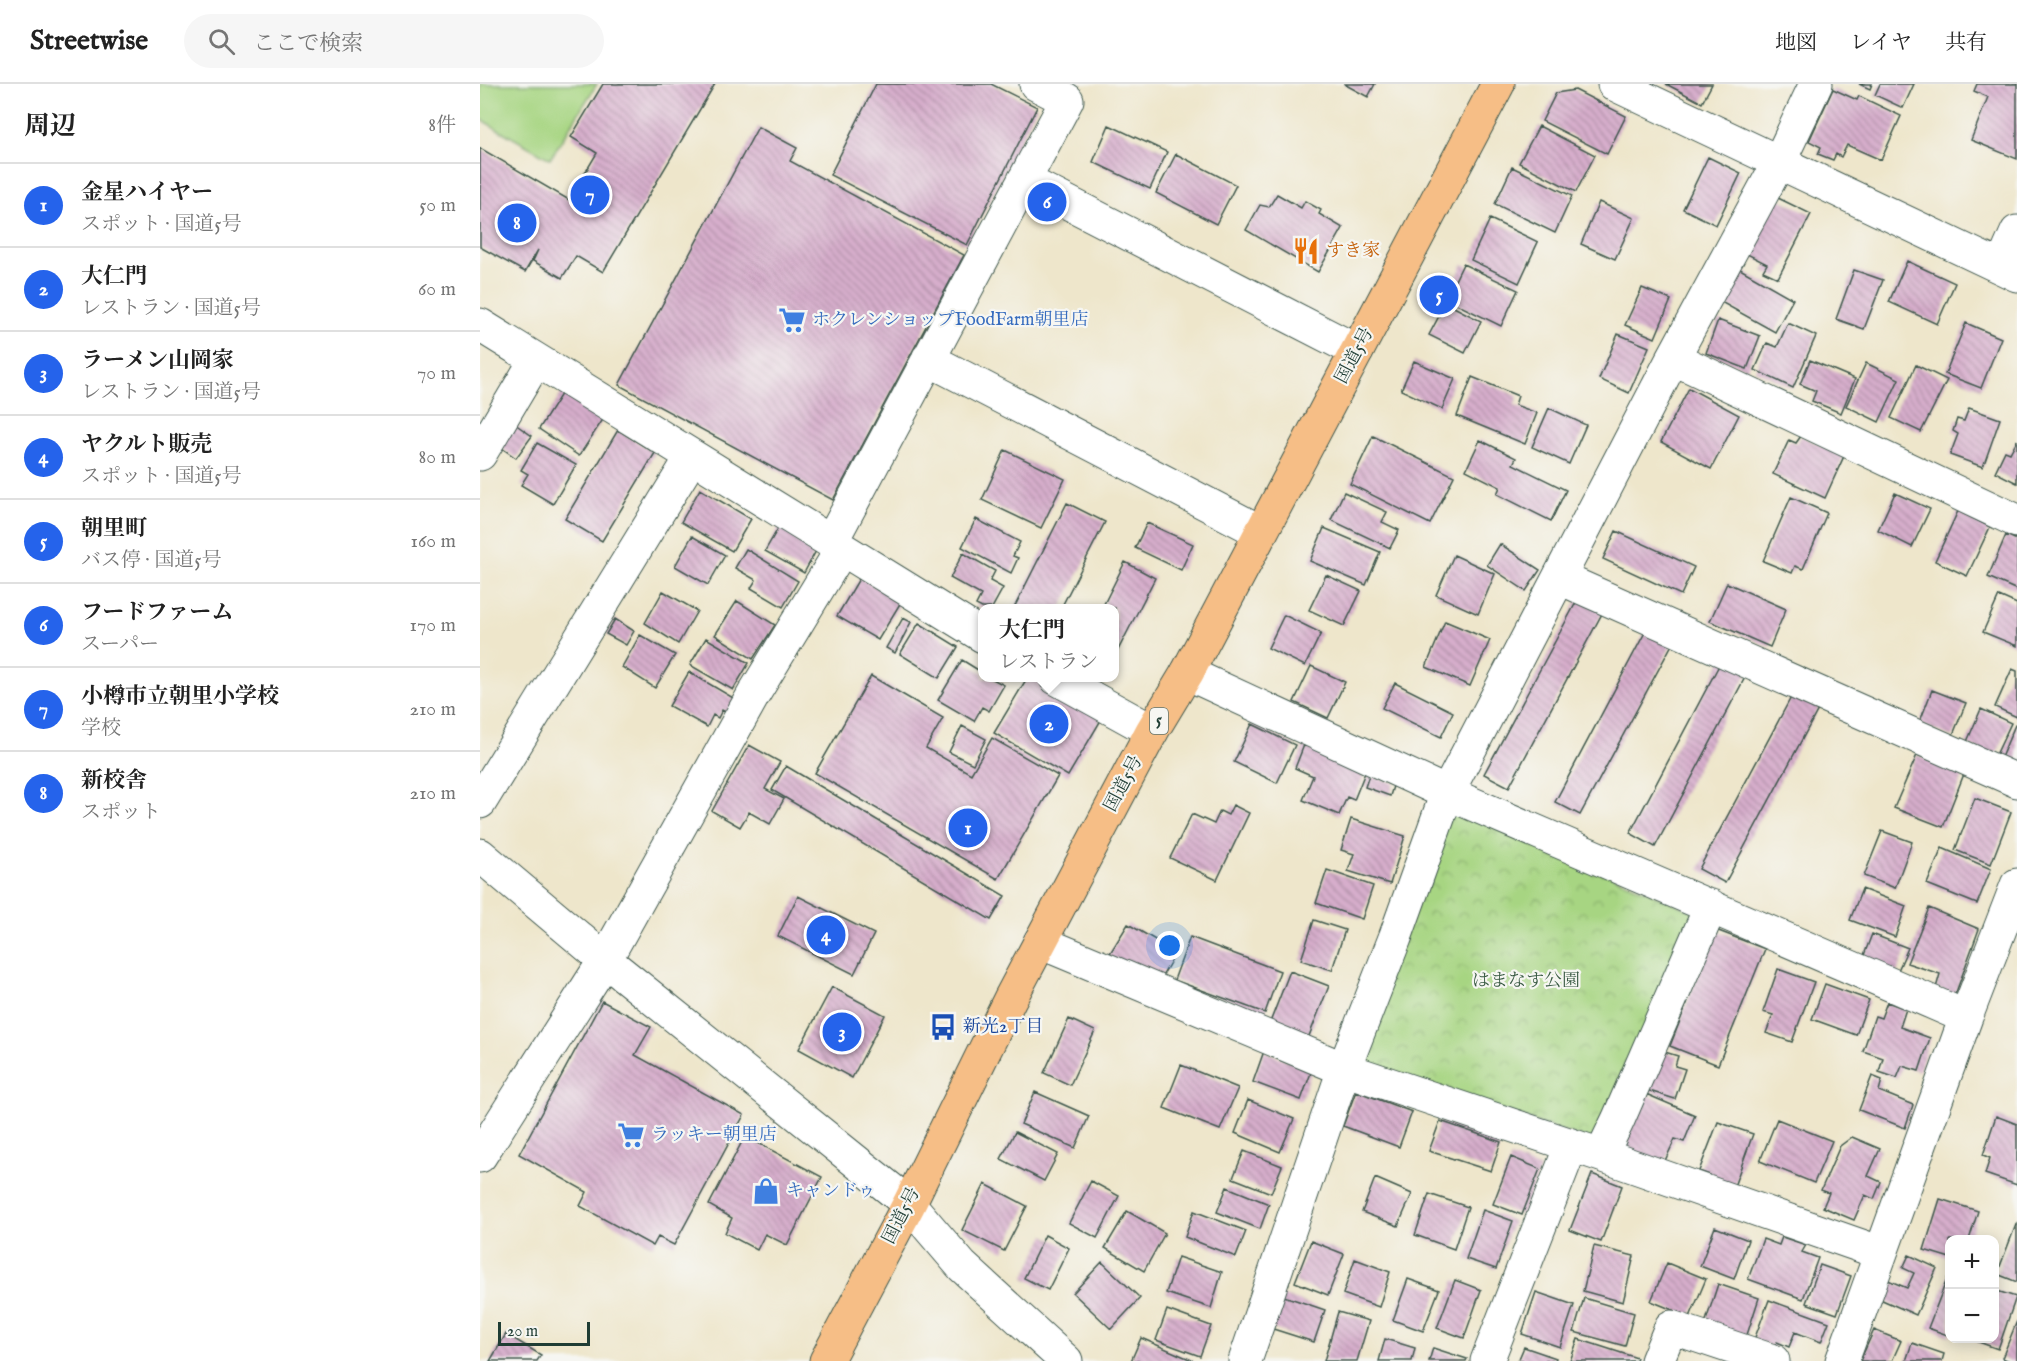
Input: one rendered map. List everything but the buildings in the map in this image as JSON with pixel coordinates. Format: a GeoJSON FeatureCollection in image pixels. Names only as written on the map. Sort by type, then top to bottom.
{"type":"FeatureCollection","features":[{"type":"Feature","properties":{"kind":"highway","name":"国道5号"},"geometry":{"type":"LineString","coordinates":[[826,1361],[909,1204],[1010,999],[1152,731],[1187,673],[1498,84]]}},
{"type":"Feature","properties":{"kind":"street"},"geometry":{"type":"LineString","coordinates":[[480,1156],[605,960],[836,546],[928,359],[1067,100],[1036,84]]}},
{"type":"Feature","properties":{"kind":"street"},"geometry":{"type":"LineString","coordinates":[[1614,84],[2009,270],[2017,232]]}},
{"type":"Feature","properties":{"kind":"street"},"geometry":{"type":"LineString","coordinates":[[1245,1361],[1344,1069],[1395,938],[1447,793],[1673,358],[1779,162],[1816,84]]}},
{"type":"Feature","properties":{"kind":"street"},"geometry":{"type":"LineString","coordinates":[[1024,180],[1357,351]]}},
{"type":"Feature","properties":{"kind":"street"},"geometry":{"type":"LineString","coordinates":[[480,325],[978,633]]}},
{"type":"Feature","properties":{"kind":"street"},"geometry":{"type":"LineString","coordinates":[[1673,358],[2017,521]]}},
{"type":"Feature","properties":{"kind":"street"},"geometry":{"type":"LineString","coordinates":[[928,359],[1262,532]]}},
{"type":"Feature","properties":{"kind":"street"},"geometry":{"type":"LineString","coordinates":[[480,454],[536,360]]}},
{"type":"Feature","properties":{"kind":"street"},"geometry":{"type":"LineString","coordinates":[[480,802],[692,457]]}},
{"type":"Feature","properties":{"kind":"street"},"geometry":{"type":"LineString","coordinates":[[1560,578],[2017,781]]}},
{"type":"Feature","properties":{"kind":"street"},"geometry":{"type":"LineString","coordinates":[[1187,673],[1447,793],[1966,1017]]}},
{"type":"Feature","properties":{"kind":"street"},"geometry":{"type":"LineString","coordinates":[[1063,682],[1152,731]]}},
{"type":"Feature","properties":{"kind":"street"},"geometry":{"type":"LineString","coordinates":[[480,855],[605,960],[909,1204],[962,1266],[1066,1361]]}},
{"type":"Feature","properties":{"kind":"street"},"geometry":{"type":"LineString","coordinates":[[1842,1361],[1966,1017],[2017,885]]}},
{"type":"Feature","properties":{"kind":"street"},"geometry":{"type":"LineString","coordinates":[[1487,1361],[1586,1150],[1618,1120],[1710,906]]}},
{"type":"Feature","properties":{"kind":"street"},"geometry":{"type":"LineString","coordinates":[[1040,942],[1344,1069],[1867,1248],[1879,1257]]}},
{"type":"Feature","properties":{"kind":"street"},"geometry":{"type":"LineString","coordinates":[[1657,1361],[1671,1327],[1773,1361]]}},
{"type":"Feature","properties":{"kind":"green space"},"geometry":{"type":"Polygon","coordinates":[[[480,84],[597,84],[550,159],[480,119],[480,84]]]}},
{"type":"Feature","properties":{"kind":"green space","name":"はまなす公園"},"geometry":{"type":"Polygon","coordinates":[[[1450,806],[1697,913],[1599,1143],[1357,1062],[1450,806]]]}},
{"type":"Feature","properties":{"kind":"place","name":"小樽市立朝里小学校"},"geometry":{"type":"Point","coordinates":[590,195]}},
{"type":"Feature","properties":{"kind":"place","name":"フードファーム"},"geometry":{"type":"Point","coordinates":[1047,202]}},
{"type":"Feature","properties":{"kind":"place","name":"新校舎"},"geometry":{"type":"Point","coordinates":[517,223]}},
{"type":"Feature","properties":{"kind":"place","name":"すき家"},"geometry":{"type":"Point","coordinates":[1306,251]}},
{"type":"Feature","properties":{"kind":"place","name":"朝里町"},"geometry":{"type":"Point","coordinates":[1439,295]}},
{"type":"Feature","properties":{"kind":"place","name":"ホクレンショップFoodFarm朝里店"},"geometry":{"type":"Point","coordinates":[792,320]}},
{"type":"Feature","properties":{"kind":"place","name":"大仁門"},"geometry":{"type":"Point","coordinates":[1049,724]}},
{"type":"Feature","properties":{"kind":"place","name":"金星ハイヤー"},"geometry":{"type":"Point","coordinates":[968,828]}},
{"type":"Feature","properties":{"kind":"place","name":"ヤクルト販売"},"geometry":{"type":"Point","coordinates":[826,935]}},
{"type":"Feature","properties":{"kind":"place","name":"新光2丁目"},"geometry":{"type":"Point","coordinates":[943,1027]}},
{"type":"Feature","properties":{"kind":"place","name":"ラーメン山岡家"},"geometry":{"type":"Point","coordinates":[842,1032]}},
{"type":"Feature","properties":{"kind":"place","name":"ラッキー朝里店"},"geometry":{"type":"Point","coordinates":[631,1135]}},
{"type":"Feature","properties":{"kind":"place","name":"キャンドゥ"},"geometry":{"type":"Point","coordinates":[766,1191]}}]}
